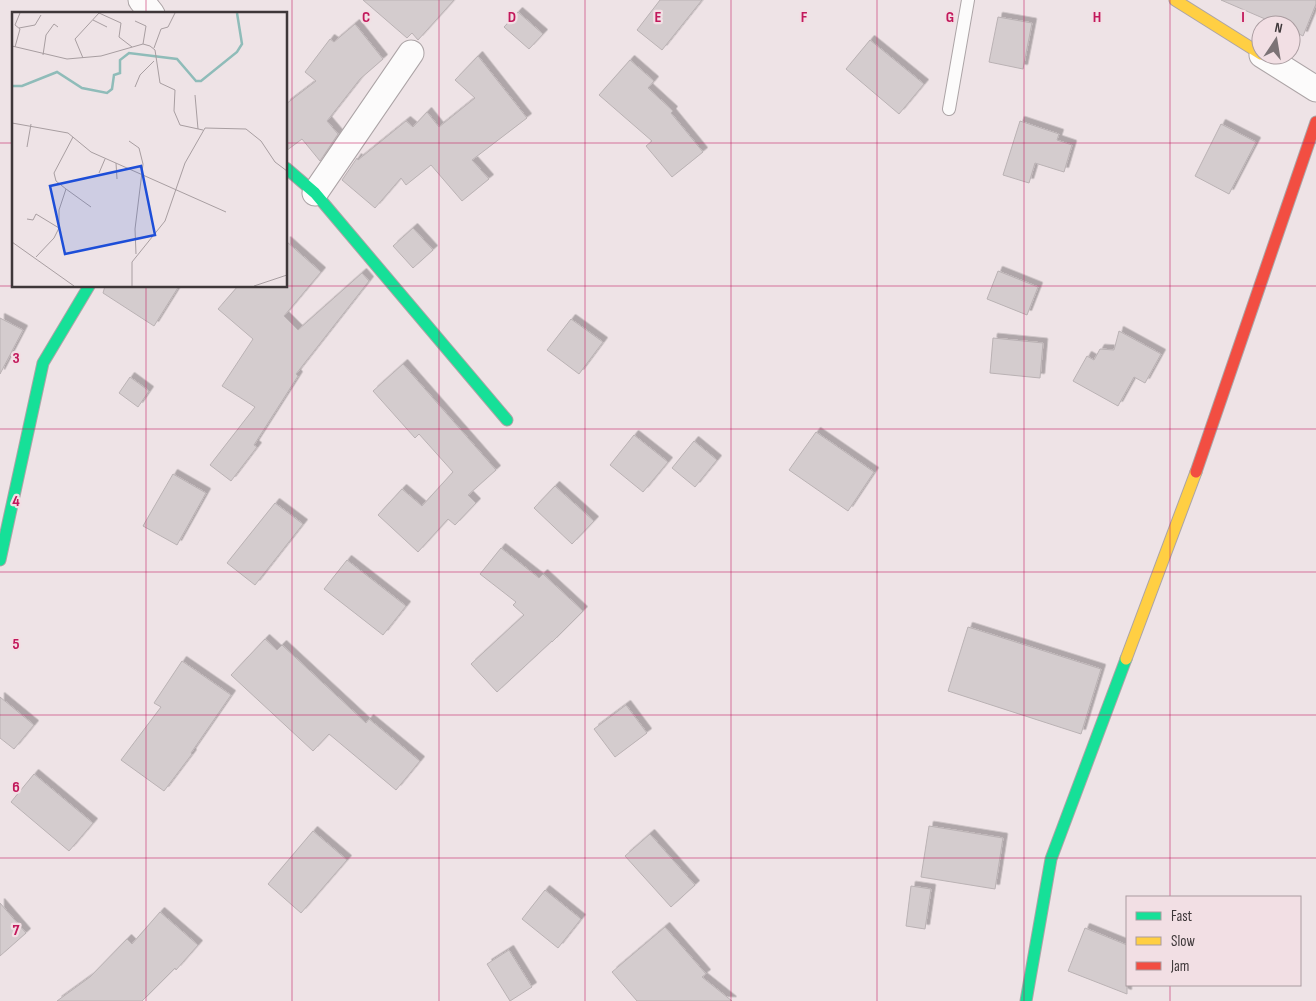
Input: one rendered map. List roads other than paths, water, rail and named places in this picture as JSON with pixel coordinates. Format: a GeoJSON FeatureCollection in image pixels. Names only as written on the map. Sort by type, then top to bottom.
{"type":"FeatureCollection","features":[{"type":"Feature","properties":{"kind":"street"},"geometry":{"type":"LineString","coordinates":[[142,0],[151,12]]}},
{"type":"Feature","properties":{"kind":"street"},"geometry":{"type":"LineString","coordinates":[[1175,0],[1251,48]]}},
{"type":"Feature","properties":{"kind":"street"},"geometry":{"type":"LineString","coordinates":[[315,193],[411,53]]}},
{"type":"Feature","properties":{"kind":"street"},"geometry":{"type":"LineString","coordinates":[[1278,65],[1316,89]]}},
{"type":"Feature","properties":{"kind":"street"},"geometry":{"type":"LineString","coordinates":[[1026,1001],[1052,859],[1204,451],[1316,122]]}},
{"type":"Feature","properties":{"kind":"street"},"geometry":{"type":"LineString","coordinates":[[288,170],[315,193],[507,420]]}},
{"type":"Feature","properties":{"kind":"street"},"geometry":{"type":"LineString","coordinates":[[0,560],[43,363],[88,288]]}},
{"type":"Feature","properties":{"kind":"lane"},"geometry":{"type":"LineString","coordinates":[[948,109],[968,0]]}}]}
